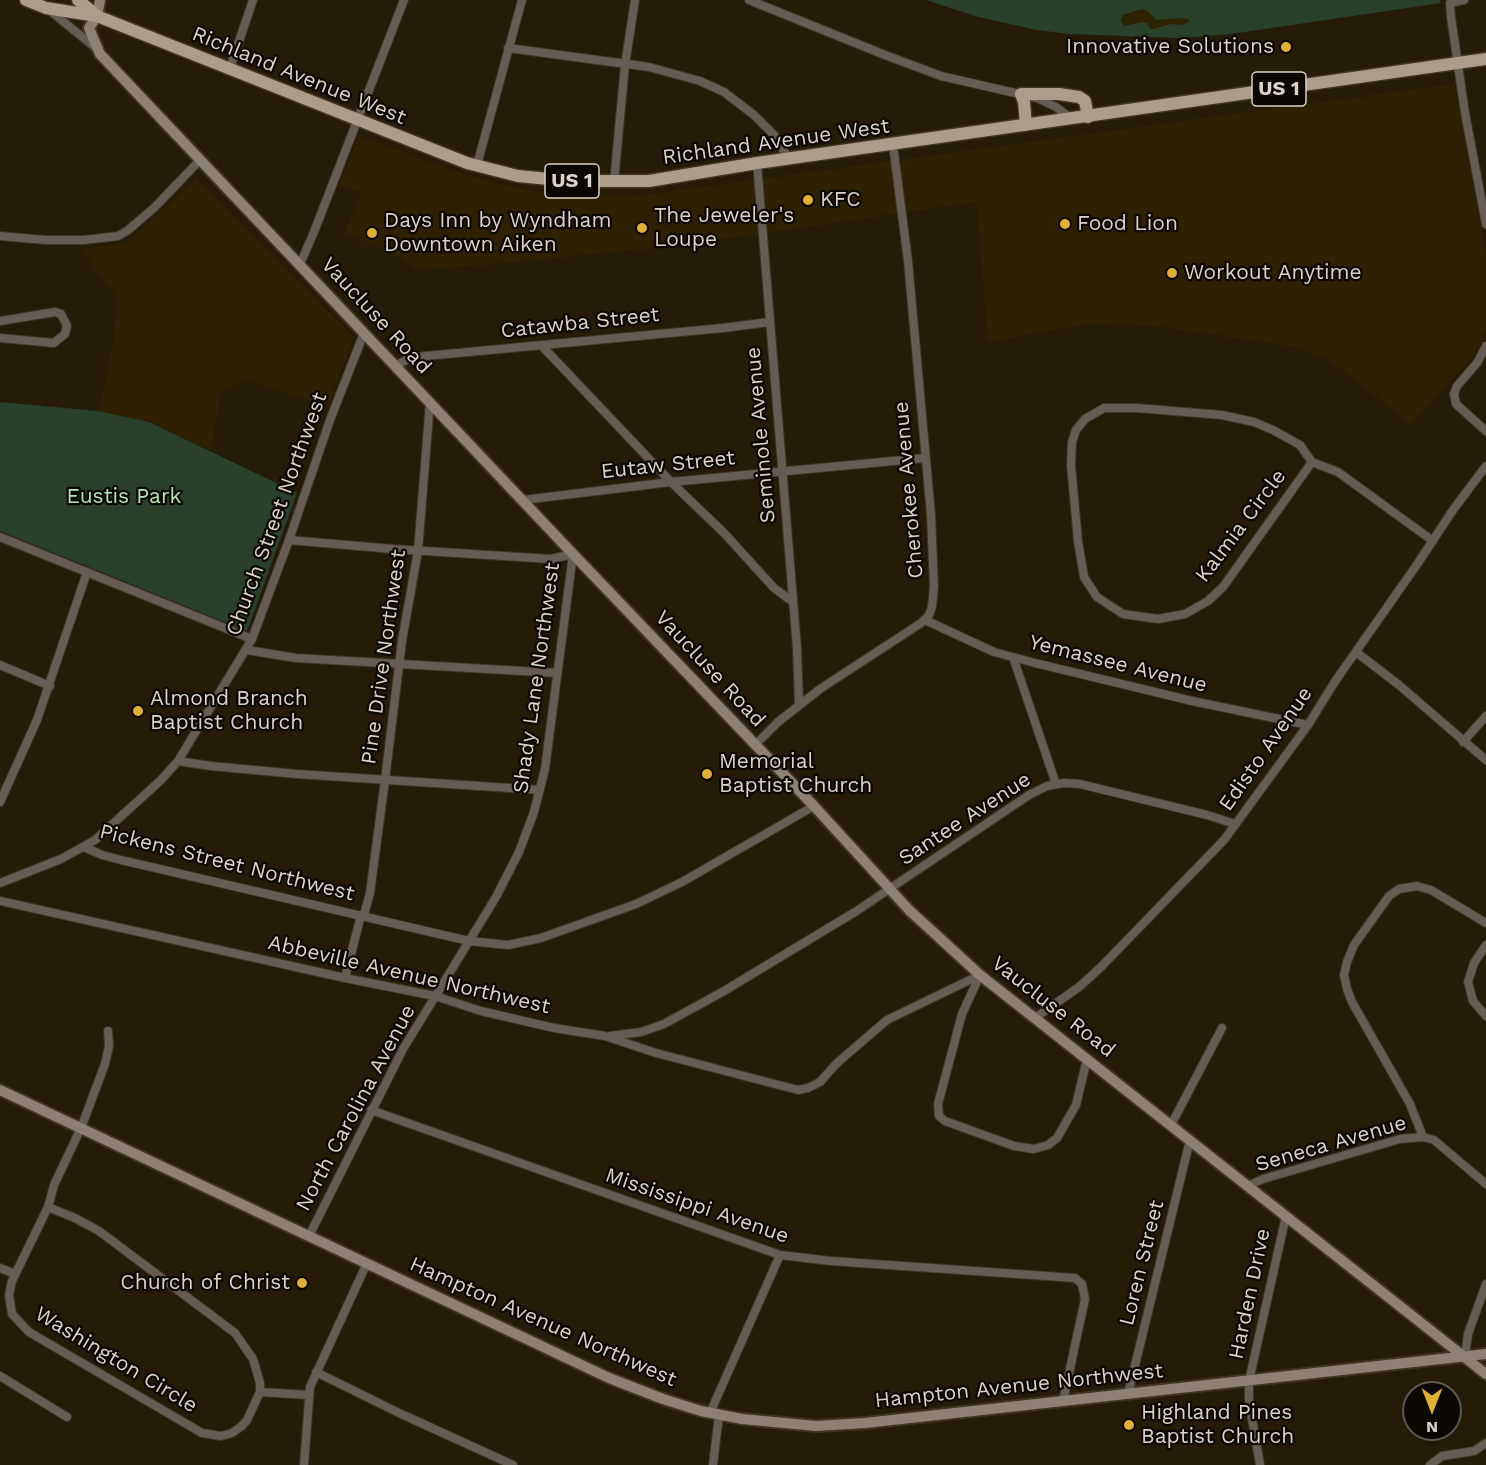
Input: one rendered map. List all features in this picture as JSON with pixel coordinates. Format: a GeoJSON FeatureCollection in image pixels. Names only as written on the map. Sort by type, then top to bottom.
{"type":"FeatureCollection","features":[{"type":"Feature","properties":{"kind":"main road","name":"Richland Avenue West"},"geometry":{"type":"LineString","coordinates":[[26,0],[96,16],[358,118],[411,142],[477,165],[518,176],[548,180],[649,181],[1486,59]]}},
{"type":"Feature","properties":{"kind":"main road","name":"Richland Avenue West"},"geometry":{"type":"LineString","coordinates":[[78,0],[96,16]]}},
{"type":"Feature","properties":{"kind":"main road"},"geometry":{"type":"LineString","coordinates":[[1026,125],[1021,94],[1059,94],[1079,97],[1085,101],[1088,117]]}},
{"type":"Feature","properties":{"kind":"street"},"geometry":{"type":"LineString","coordinates":[[96,48],[89,28],[96,16],[100,0]]}},
{"type":"Feature","properties":{"kind":"street"},"geometry":{"type":"LineString","coordinates":[[230,68],[253,0]]}},
{"type":"Feature","properties":{"kind":"street"},"geometry":{"type":"LineString","coordinates":[[300,264],[404,0]]}},
{"type":"Feature","properties":{"kind":"street"},"geometry":{"type":"LineString","coordinates":[[477,165],[522,0]]}},
{"type":"Feature","properties":{"kind":"street"},"geometry":{"type":"LineString","coordinates":[[614,182],[625,65],[635,0]]}},
{"type":"Feature","properties":{"kind":"street"},"geometry":{"type":"LineString","coordinates":[[749,0],[941,76],[1021,94],[1045,102],[1072,119]]}},
{"type":"Feature","properties":{"kind":"street"},"geometry":{"type":"LineString","coordinates":[[1464,0],[1450,3],[1457,63],[1486,224]]}},
{"type":"Feature","properties":{"kind":"street"},"geometry":{"type":"LineString","coordinates":[[46,4],[96,48]]}},
{"type":"Feature","properties":{"kind":"street","name":"Vaucluse Road"},"geometry":{"type":"LineString","coordinates":[[96,48],[929,929],[980,975],[1486,1374]]}},
{"type":"Feature","properties":{"kind":"street"},"geometry":{"type":"LineString","coordinates":[[508,48],[649,67],[681,74],[724,92],[740,103],[774,135],[789,159]]}},
{"type":"Feature","properties":{"kind":"street","name":"Cherokee Avenue"},"geometry":{"type":"LineString","coordinates":[[893,145],[908,252],[931,515],[934,587],[932,607],[925,620]]}},
{"type":"Feature","properties":{"kind":"street"},"geometry":{"type":"LineString","coordinates":[[0,236],[45,240],[84,240],[118,236],[155,207],[200,160]]}},
{"type":"Feature","properties":{"kind":"street","name":"Seminole Avenue"},"geometry":{"type":"LineString","coordinates":[[757,164],[800,704]]}},
{"type":"Feature","properties":{"kind":"street"},"geometry":{"type":"LineString","coordinates":[[0,321],[55,312],[61,314],[67,326],[65,334],[54,343],[0,338]]}},
{"type":"Feature","properties":{"kind":"street","name":"Catawba Street"},"geometry":{"type":"LineString","coordinates":[[396,366],[410,358],[769,322]]}},
{"type":"Feature","properties":{"kind":"street","name":"Church Street Northwest"},"geometry":{"type":"LineString","coordinates":[[0,883],[61,859],[84,847],[161,780],[178,761],[252,639],[323,439],[364,333]]}},
{"type":"Feature","properties":{"kind":"street"},"geometry":{"type":"LineString","coordinates":[[542,345],[671,482],[725,534],[774,588],[793,602]]}},
{"type":"Feature","properties":{"kind":"street"},"geometry":{"type":"LineString","coordinates":[[1486,346],[1477,363],[1457,386],[1454,394],[1456,404],[1486,431]]}},
{"type":"Feature","properties":{"kind":"street","name":"Pine Drive Northwest"},"geometry":{"type":"LineString","coordinates":[[345,978],[370,893],[406,610],[418,550],[430,402]]}},
{"type":"Feature","properties":{"kind":"street","name":"Kalmia Circle"},"geometry":{"type":"LineString","coordinates":[[1312,462],[1223,587],[1208,601],[1185,614],[1158,619],[1123,614],[1104,603],[1088,584],[1082,570],[1078,541],[1070,454],[1071,442],[1076,430],[1092,413],[1104,408],[1119,407],[1222,415],[1254,422],[1300,445],[1312,462],[1338,472],[1433,541]]}},
{"type":"Feature","properties":{"kind":"street","name":"Eutaw Street"},"geometry":{"type":"LineString","coordinates":[[523,500],[782,470],[925,458]]}},
{"type":"Feature","properties":{"kind":"street","name":"Edisto Avenue"},"geometry":{"type":"LineString","coordinates":[[1035,1018],[1079,987],[1113,956],[1224,840],[1308,725],[1453,510],[1486,466]]}},
{"type":"Feature","properties":{"kind":"street"},"geometry":{"type":"LineString","coordinates":[[0,537],[252,639]]}},
{"type":"Feature","properties":{"kind":"street"},"geometry":{"type":"LineString","coordinates":[[289,540],[550,559],[573,554]]}},
{"type":"Feature","properties":{"kind":"street","name":"Shady Lane Northwest"},"geometry":{"type":"LineString","coordinates":[[435,996],[496,897],[519,852],[534,812],[548,752],[573,554]]}},
{"type":"Feature","properties":{"kind":"street"},"geometry":{"type":"LineString","coordinates":[[0,802],[2,792],[31,735],[50,686],[87,572]]}},
{"type":"Feature","properties":{"kind":"street"},"geometry":{"type":"LineString","coordinates":[[755,745],[800,704],[925,620]]}},
{"type":"Feature","properties":{"kind":"street","name":"Yemassee Avenue"},"geometry":{"type":"LineString","coordinates":[[925,620],[994,652],[1160,694],[1308,725]]}},
{"type":"Feature","properties":{"kind":"street"},"geometry":{"type":"LineString","coordinates":[[247,650],[296,657],[557,672]]}},
{"type":"Feature","properties":{"kind":"street"},"geometry":{"type":"LineString","coordinates":[[1356,652],[1400,685],[1486,760]]}},
{"type":"Feature","properties":{"kind":"street"},"geometry":{"type":"LineString","coordinates":[[1013,657],[1056,784]]}},
{"type":"Feature","properties":{"kind":"street"},"geometry":{"type":"LineString","coordinates":[[0,665],[50,686]]}},
{"type":"Feature","properties":{"kind":"street"},"geometry":{"type":"LineString","coordinates":[[1464,742],[1486,716]]}},
{"type":"Feature","properties":{"kind":"street"},"geometry":{"type":"LineString","coordinates":[[178,761],[211,766],[385,780],[540,790]]}},
{"type":"Feature","properties":{"kind":"street","name":"Santee Avenue"},"geometry":{"type":"LineString","coordinates":[[605,1036],[640,1032],[664,1024],[724,991],[890,889],[1029,795],[1056,784],[1080,784],[1208,815],[1235,824]]}},
{"type":"Feature","properties":{"kind":"street","name":"Pickens Street Northwest"},"geometry":{"type":"LineString","coordinates":[[84,847],[121,860],[498,945],[540,938],[636,904],[682,882],[814,806]]}},
{"type":"Feature","properties":{"kind":"street","name":"Seneca Avenue"},"geometry":{"type":"LineString","coordinates":[[1423,1137],[1410,1104],[1349,996],[1345,981],[1347,962],[1354,945],[1384,902],[1393,892],[1404,887],[1417,886],[1431,890],[1486,923]]}},
{"type":"Feature","properties":{"kind":"street","name":"Abbeville Avenue Northwest"},"geometry":{"type":"LineString","coordinates":[[0,901],[435,996],[482,1011],[575,1032],[605,1036],[656,1053],[798,1090],[820,1082],[837,1063],[887,1020],[980,975]]}},
{"type":"Feature","properties":{"kind":"street"},"geometry":{"type":"LineString","coordinates":[[1486,945],[1474,963],[1468,982],[1473,1001],[1486,1016]]}},
{"type":"Feature","properties":{"kind":"street"},"geometry":{"type":"LineString","coordinates":[[980,975],[962,1014],[938,1104],[939,1116],[945,1121],[1014,1146],[1034,1149],[1048,1145],[1057,1138],[1076,1105],[1087,1059]]}},
{"type":"Feature","properties":{"kind":"street","name":"North Carolina Avenue"},"geometry":{"type":"LineString","coordinates":[[309,1236],[403,1049],[435,996]]}},
{"type":"Feature","properties":{"kind":"street"},"geometry":{"type":"LineString","coordinates":[[1171,1125],[1222,1028]]}},
{"type":"Feature","properties":{"kind":"street","name":"Washington Circle"},"geometry":{"type":"LineString","coordinates":[[108,1031],[109,1046],[105,1064],[81,1128],[54,1185],[48,1208],[10,1288],[10,1309],[14,1319],[23,1328],[202,1433],[221,1436],[237,1430],[247,1420],[261,1392]]}},
{"type":"Feature","properties":{"kind":"street","name":"Hampton Avenue Northwest"},"geometry":{"type":"LineString","coordinates":[[0,1090],[609,1378],[663,1399],[714,1414],[779,1424],[844,1425],[1486,1354]]}},
{"type":"Feature","properties":{"kind":"street","name":"Mississippi Avenue"},"geometry":{"type":"LineString","coordinates":[[371,1110],[780,1255],[831,1261],[1075,1278],[1082,1284],[1085,1299],[1063,1401]]}},
{"type":"Feature","properties":{"kind":"street","name":"Seneca Avenue"},"geometry":{"type":"LineString","coordinates":[[1248,1186],[1263,1179],[1400,1139],[1423,1137],[1434,1140],[1486,1184]]}},
{"type":"Feature","properties":{"kind":"street","name":"Loren Street"},"geometry":{"type":"LineString","coordinates":[[1128,1394],[1190,1140]]}},
{"type":"Feature","properties":{"kind":"street"},"geometry":{"type":"LineString","coordinates":[[48,1208],[75,1218],[99,1232],[229,1327],[253,1359],[259,1375],[261,1392],[308,1395]]}},
{"type":"Feature","properties":{"kind":"street","name":"Harden Drive"},"geometry":{"type":"LineString","coordinates":[[1260,1465],[1249,1401],[1249,1381],[1286,1216]]}},
{"type":"Feature","properties":{"kind":"street"},"geometry":{"type":"LineString","coordinates":[[712,1465],[714,1414],[780,1255]]}},
{"type":"Feature","properties":{"kind":"street"},"geometry":{"type":"LineString","coordinates":[[304,1465],[308,1395],[316,1372],[367,1263]]}},
{"type":"Feature","properties":{"kind":"street"},"geometry":{"type":"LineString","coordinates":[[0,1268],[15,1274]]}},
{"type":"Feature","properties":{"kind":"street"},"geometry":{"type":"LineString","coordinates":[[1465,1356],[1468,1334],[1486,1284]]}},
{"type":"Feature","properties":{"kind":"street"},"geometry":{"type":"LineString","coordinates":[[316,1372],[513,1465]]}},
{"type":"Feature","properties":{"kind":"street"},"geometry":{"type":"LineString","coordinates":[[0,1376],[67,1417]]}},
{"type":"Feature","properties":{"kind":"street"},"geometry":{"type":"LineString","coordinates":[[1430,1465],[1442,1456],[1474,1451],[1486,1443]]}},
{"type":"Feature","properties":{"kind":"shaded area"},"geometry":{"type":"Polygon","coordinates":[[[1454,84],[1486,255],[1486,326],[1482,342],[1470,359],[1411,424],[1332,362],[1297,347],[1155,326],[1085,324],[988,342],[976,202],[696,243],[530,261],[419,270],[385,249],[344,234],[361,192],[339,185],[359,136],[471,177],[526,190],[563,196],[629,197],[1454,84]]]}},
{"type":"Feature","properties":{"kind":"shaded area"},"geometry":{"type":"Polygon","coordinates":[[[196,179],[353,336],[329,406],[247,381],[221,391],[211,451],[149,422],[98,411],[113,345],[117,297],[80,249],[127,243],[196,179]]]}},
{"type":"Feature","properties":{"kind":"green space"},"geometry":{"type":"Polygon","coordinates":[[[926,0],[1440,0],[1441,3],[1231,34],[1180,38],[1070,34],[1036,30],[975,16],[926,0]]]}},
{"type":"Feature","properties":{"kind":"green space","name":"Eustis Park"},"geometry":{"type":"Polygon","coordinates":[[[0,402],[98,411],[149,422],[297,493],[247,631],[0,531],[0,402]]]}},
{"type":"Feature","properties":{"kind":"sand"},"geometry":{"type":"Polygon","coordinates":[[[1142,9],[1149,12],[1156,20],[1178,18],[1189,21],[1183,25],[1170,24],[1154,29],[1150,29],[1147,23],[1143,22],[1124,26],[1121,20],[1122,15],[1142,9]]]}},
{"type":"Feature","properties":{"kind":"place","name":"Innovative Solutions"},"geometry":{"type":"Point","coordinates":[1286,47]}},
{"type":"Feature","properties":{"kind":"place","name":"KFC"},"geometry":{"type":"Point","coordinates":[808,200]}},
{"type":"Feature","properties":{"kind":"place","name":"Food Lion"},"geometry":{"type":"Point","coordinates":[1065,224]}},
{"type":"Feature","properties":{"kind":"place","name":"The Jeweler's Loupe"},"geometry":{"type":"Point","coordinates":[642,228]}},
{"type":"Feature","properties":{"kind":"place","name":"Days Inn by Wyndham Downtown Aiken"},"geometry":{"type":"Point","coordinates":[372,233]}},
{"type":"Feature","properties":{"kind":"place","name":"Workout Anytime"},"geometry":{"type":"Point","coordinates":[1172,273]}},
{"type":"Feature","properties":{"kind":"place","name":"Almond Branch Baptist Church"},"geometry":{"type":"Point","coordinates":[138,711]}},
{"type":"Feature","properties":{"kind":"place","name":"Memorial Baptist Church"},"geometry":{"type":"Point","coordinates":[707,774]}},
{"type":"Feature","properties":{"kind":"place","name":"Church of Christ"},"geometry":{"type":"Point","coordinates":[302,1283]}},
{"type":"Feature","properties":{"kind":"place","name":"Highland Pines Baptist Church"},"geometry":{"type":"Point","coordinates":[1129,1425]}}]}
